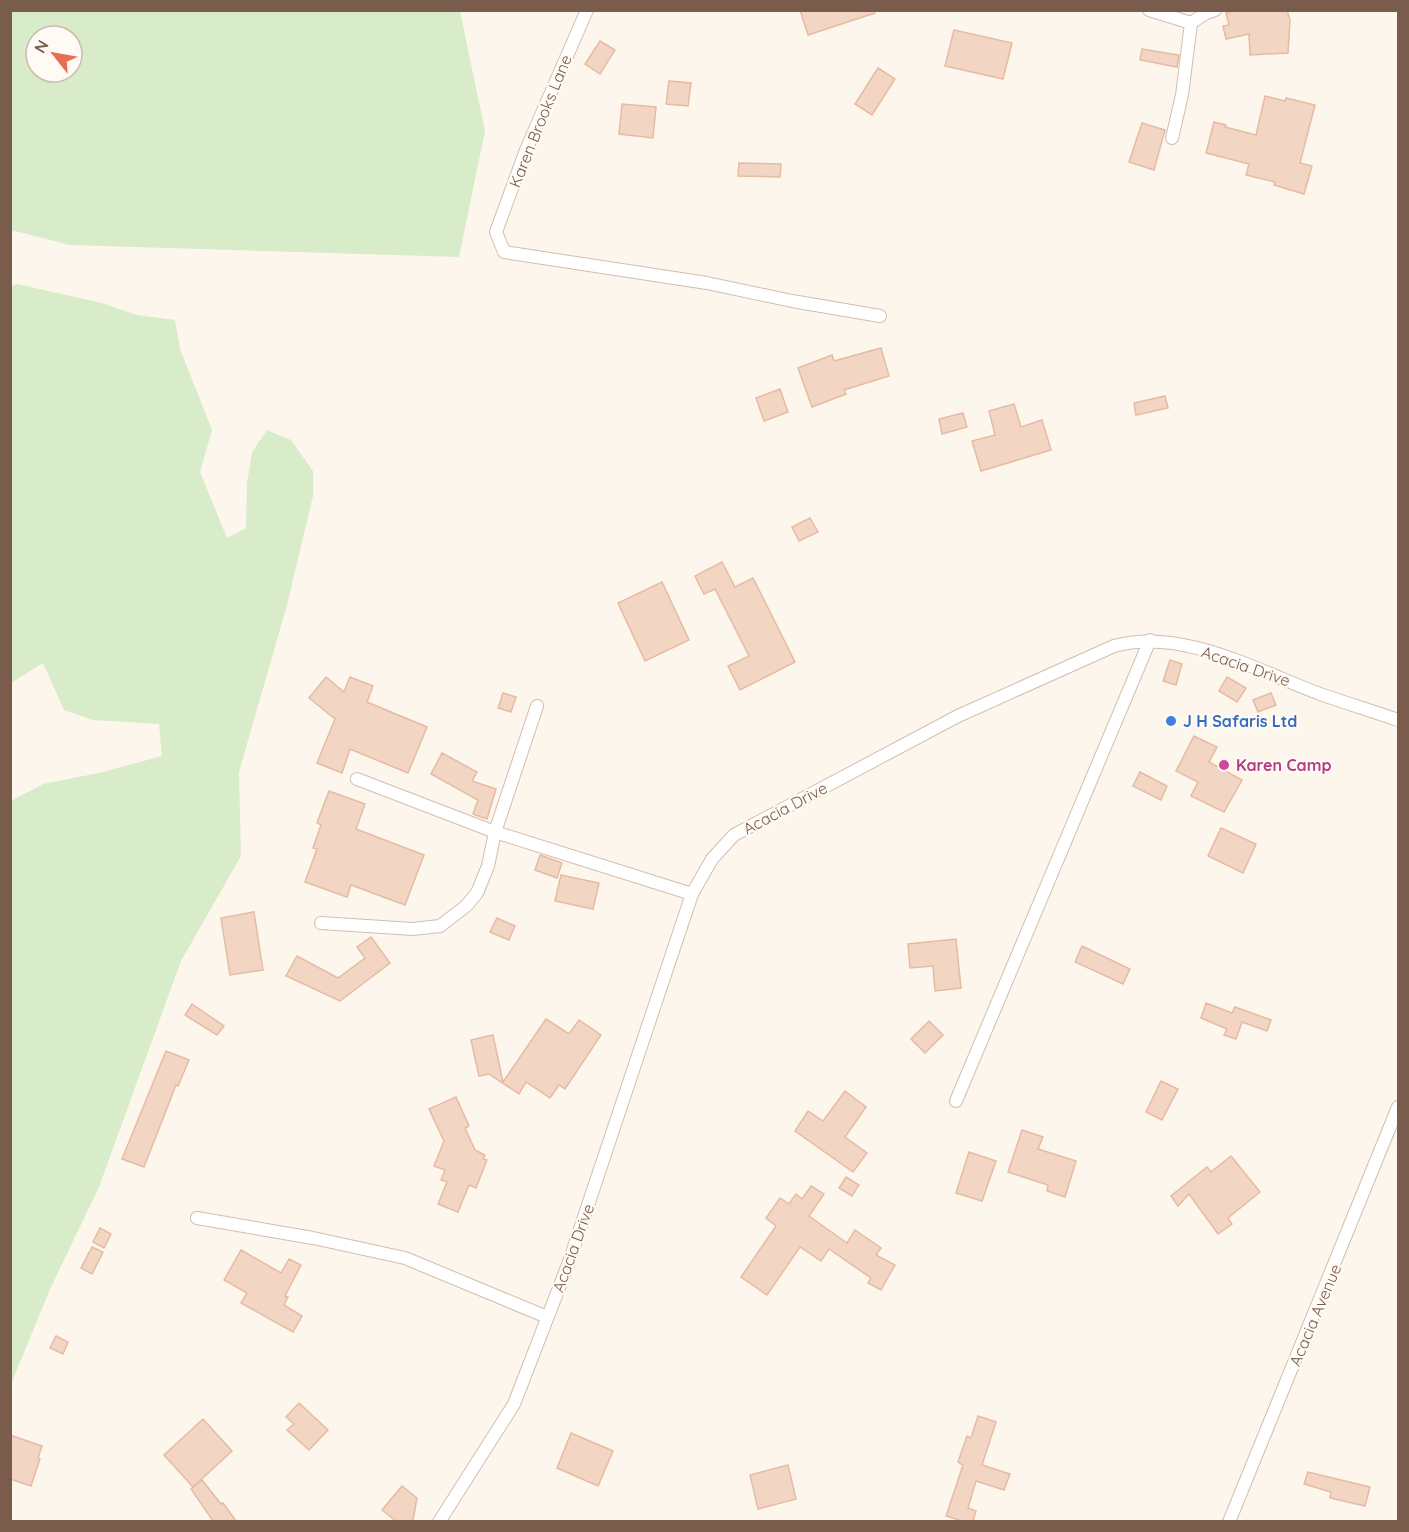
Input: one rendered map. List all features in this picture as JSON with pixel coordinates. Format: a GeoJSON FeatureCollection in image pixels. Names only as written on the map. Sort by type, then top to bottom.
{"type":"FeatureCollection","features":[{"type":"Feature","properties":{"kind":"street","name":"Karen Brooks Lane"},"geometry":{"type":"LineString","coordinates":[[587,10],[526,150],[496,232],[504,252],[697,281],[880,316]]}},
{"type":"Feature","properties":{"kind":"street"},"geometry":{"type":"LineString","coordinates":[[1149,10],[1191,23]]}},
{"type":"Feature","properties":{"kind":"street"},"geometry":{"type":"LineString","coordinates":[[1172,138],[1182,94],[1191,23],[1215,10]]}},
{"type":"Feature","properties":{"kind":"street","name":"Acacia Drive"},"geometry":{"type":"LineString","coordinates":[[439,1521],[514,1404],[580,1229],[692,894],[711,859],[734,836],[958,716],[1132,640],[1176,643],[1243,663],[1321,694],[1398,720]]}},
{"type":"Feature","properties":{"kind":"street"},"geometry":{"type":"LineString","coordinates":[[956,1101],[1150,640]]}},
{"type":"Feature","properties":{"kind":"street"},"geometry":{"type":"LineString","coordinates":[[321,923],[413,929],[440,926],[466,906],[477,893],[488,866],[495,832],[537,706]]}},
{"type":"Feature","properties":{"kind":"street"},"geometry":{"type":"LineString","coordinates":[[357,779],[495,832],[692,894]]}},
{"type":"Feature","properties":{"kind":"street","name":"Acacia Avenue"},"geometry":{"type":"LineString","coordinates":[[1229,1521],[1398,1107]]}},
{"type":"Feature","properties":{"kind":"street"},"geometry":{"type":"LineString","coordinates":[[197,1218],[312,1238],[405,1258],[547,1317]]}},
{"type":"Feature","properties":{"kind":"green space"},"geometry":{"type":"Polygon","coordinates":[[[10,11],[460,11],[485,131],[459,257],[70,245],[11,230],[10,11]]]}},
{"type":"Feature","properties":{"kind":"green space"},"geometry":{"type":"Polygon","coordinates":[[[17,284],[102,303],[137,315],[175,320],[180,349],[212,430],[200,472],[227,538],[246,528],[247,483],[252,452],[267,430],[291,440],[313,471],[313,496],[287,605],[239,772],[241,856],[181,961],[99,1187],[51,1287],[11,1384],[11,801],[43,784],[99,773],[162,756],[159,724],[93,720],[64,710],[43,663],[11,683],[10,287],[17,284]]]}},
{"type":"Feature","properties":{"kind":"building"},"geometry":{"type":"Polygon","coordinates":[[[800,10],[874,10],[875,13],[808,35],[800,10]]]}},
{"type":"Feature","properties":{"kind":"building"},"geometry":{"type":"Polygon","coordinates":[[[1237,10],[1287,10],[1290,20],[1288,53],[1250,55],[1249,34],[1226,39],[1223,26],[1229,25],[1226,13],[1237,10]]]}},
{"type":"Feature","properties":{"kind":"building"},"geometry":{"type":"Polygon","coordinates":[[[954,30],[1012,43],[1003,79],[945,66],[954,30]]]}},
{"type":"Feature","properties":{"kind":"building"},"geometry":{"type":"Polygon","coordinates":[[[600,41],[615,50],[600,74],[585,64],[600,41]]]}},
{"type":"Feature","properties":{"kind":"building"},"geometry":{"type":"Polygon","coordinates":[[[1142,49],[1179,55],[1177,67],[1140,60],[1142,49]]]}},
{"type":"Feature","properties":{"kind":"building"},"geometry":{"type":"Polygon","coordinates":[[[878,68],[895,79],[872,115],[855,104],[878,68]]]}},
{"type":"Feature","properties":{"kind":"building"},"geometry":{"type":"Polygon","coordinates":[[[669,81],[691,83],[688,106],[666,104],[669,81]]]}},
{"type":"Feature","properties":{"kind":"building"},"geometry":{"type":"Polygon","coordinates":[[[1265,96],[1315,105],[1300,163],[1312,166],[1304,194],[1274,185],[1275,182],[1246,175],[1249,164],[1206,153],[1214,122],[1256,135],[1265,96]]]}},
{"type":"Feature","properties":{"kind":"building"},"geometry":{"type":"Polygon","coordinates":[[[622,104],[656,107],[653,138],[619,134],[622,104]]]}},
{"type":"Feature","properties":{"kind":"building"},"geometry":{"type":"Polygon","coordinates":[[[1142,123],[1165,130],[1154,170],[1129,162],[1142,123]]]}},
{"type":"Feature","properties":{"kind":"building"},"geometry":{"type":"Polygon","coordinates":[[[739,163],[781,164],[780,177],[738,176],[739,163]]]}},
{"type":"Feature","properties":{"kind":"building"},"geometry":{"type":"Polygon","coordinates":[[[881,348],[889,376],[844,390],[846,394],[812,407],[798,368],[832,355],[834,361],[881,348]]]}},
{"type":"Feature","properties":{"kind":"building"},"geometry":{"type":"Polygon","coordinates":[[[780,389],[788,412],[764,421],[756,398],[780,389]]]}},
{"type":"Feature","properties":{"kind":"building"},"geometry":{"type":"Polygon","coordinates":[[[1165,396],[1168,408],[1136,415],[1134,403],[1165,396]]]}},
{"type":"Feature","properties":{"kind":"building"},"geometry":{"type":"Polygon","coordinates":[[[1014,404],[1021,427],[1042,420],[1051,450],[981,471],[972,441],[995,435],[989,411],[1014,404]]]}},
{"type":"Feature","properties":{"kind":"building"},"geometry":{"type":"Polygon","coordinates":[[[963,413],[967,427],[942,434],[939,419],[963,413]]]}},
{"type":"Feature","properties":{"kind":"building"},"geometry":{"type":"Polygon","coordinates":[[[810,518],[818,532],[799,541],[792,527],[810,518]]]}},
{"type":"Feature","properties":{"kind":"building"},"geometry":{"type":"Polygon","coordinates":[[[722,562],[735,587],[753,578],[795,662],[740,690],[728,666],[749,656],[715,589],[704,594],[695,576],[722,562]]]}},
{"type":"Feature","properties":{"kind":"building"},"geometry":{"type":"Polygon","coordinates":[[[662,582],[689,640],[645,661],[618,603],[662,582]]]}},
{"type":"Feature","properties":{"kind":"building"},"geometry":{"type":"Polygon","coordinates":[[[1170,660],[1182,664],[1176,685],[1163,681],[1170,660]]]}},
{"type":"Feature","properties":{"kind":"building"},"geometry":{"type":"Polygon","coordinates":[[[326,677],[344,692],[350,677],[373,686],[367,702],[427,727],[408,773],[350,749],[342,773],[317,763],[335,719],[309,698],[326,677]]]}},
{"type":"Feature","properties":{"kind":"building"},"geometry":{"type":"Polygon","coordinates":[[[1227,677],[1246,688],[1237,702],[1219,691],[1227,677]]]}},
{"type":"Feature","properties":{"kind":"building"},"geometry":{"type":"Polygon","coordinates":[[[503,693],[516,697],[511,712],[498,708],[503,693]]]}},
{"type":"Feature","properties":{"kind":"building"},"geometry":{"type":"Polygon","coordinates":[[[1271,693],[1276,705],[1258,712],[1253,700],[1271,693]]]}},
{"type":"Feature","properties":{"kind":"building"},"geometry":{"type":"Polygon","coordinates":[[[1194,736],[1217,747],[1209,762],[1242,780],[1224,812],[1191,796],[1198,782],[1176,771],[1194,736]]]}},
{"type":"Feature","properties":{"kind":"building"},"geometry":{"type":"Polygon","coordinates":[[[442,753],[477,772],[472,781],[496,789],[487,819],[473,814],[478,800],[431,774],[442,753]]]}},
{"type":"Feature","properties":{"kind":"building"},"geometry":{"type":"Polygon","coordinates":[[[1140,772],[1167,786],[1161,800],[1133,786],[1140,772]]]}},
{"type":"Feature","properties":{"kind":"building"},"geometry":{"type":"Polygon","coordinates":[[[329,791],[365,804],[356,829],[424,855],[405,905],[351,885],[347,897],[305,882],[317,849],[313,848],[321,825],[317,823],[329,791]]]}},
{"type":"Feature","properties":{"kind":"building"},"geometry":{"type":"Polygon","coordinates":[[[1221,828],[1256,844],[1243,873],[1208,856],[1221,828]]]}},
{"type":"Feature","properties":{"kind":"building"},"geometry":{"type":"Polygon","coordinates":[[[540,855],[562,863],[557,878],[535,870],[540,855]]]}},
{"type":"Feature","properties":{"kind":"building"},"geometry":{"type":"Polygon","coordinates":[[[561,875],[599,883],[593,909],[555,901],[561,875]]]}},
{"type":"Feature","properties":{"kind":"building"},"geometry":{"type":"Polygon","coordinates":[[[254,912],[263,970],[230,975],[221,918],[254,912]]]}},
{"type":"Feature","properties":{"kind":"building"},"geometry":{"type":"Polygon","coordinates":[[[497,918],[515,926],[509,940],[490,932],[497,918]]]}},
{"type":"Feature","properties":{"kind":"building"},"geometry":{"type":"Polygon","coordinates":[[[371,937],[390,963],[340,1001],[286,976],[297,956],[338,978],[365,958],[357,947],[371,937]]]}},
{"type":"Feature","properties":{"kind":"building"},"geometry":{"type":"Polygon","coordinates":[[[956,939],[961,988],[935,991],[933,966],[910,968],[908,944],[956,939]]]}},
{"type":"Feature","properties":{"kind":"building"},"geometry":{"type":"Polygon","coordinates":[[[1082,946],[1130,969],[1123,984],[1075,962],[1082,946]]]}},
{"type":"Feature","properties":{"kind":"building"},"geometry":{"type":"Polygon","coordinates":[[[1206,1003],[1232,1013],[1235,1007],[1271,1020],[1267,1031],[1242,1022],[1236,1039],[1224,1035],[1227,1029],[1201,1018],[1206,1003]]]}},
{"type":"Feature","properties":{"kind":"building"},"geometry":{"type":"Polygon","coordinates":[[[192,1004],[224,1026],[217,1035],[185,1015],[192,1004]]]}},
{"type":"Feature","properties":{"kind":"building"},"geometry":{"type":"Polygon","coordinates":[[[546,1019],[569,1034],[579,1020],[601,1035],[565,1089],[559,1085],[550,1098],[526,1082],[519,1094],[489,1074],[479,1076],[471,1040],[493,1035],[503,1082],[546,1019]]]}},
{"type":"Feature","properties":{"kind":"building"},"geometry":{"type":"Polygon","coordinates":[[[929,1021],[943,1035],[925,1053],[911,1039],[929,1021]]]}},
{"type":"Feature","properties":{"kind":"building"},"geometry":{"type":"Polygon","coordinates":[[[166,1051],[189,1060],[178,1086],[176,1085],[144,1167],[122,1159],[166,1051]]]}},
{"type":"Feature","properties":{"kind":"building"},"geometry":{"type":"Polygon","coordinates":[[[1161,1081],[1178,1089],[1162,1120],[1146,1112],[1161,1081]]]}},
{"type":"Feature","properties":{"kind":"building"},"geometry":{"type":"Polygon","coordinates":[[[845,1091],[866,1107],[845,1137],[867,1153],[853,1172],[795,1131],[808,1111],[823,1121],[845,1091]]]}},
{"type":"Feature","properties":{"kind":"building"},"geometry":{"type":"Polygon","coordinates":[[[456,1097],[469,1126],[465,1128],[475,1150],[485,1155],[483,1159],[487,1160],[476,1188],[469,1185],[458,1212],[438,1204],[447,1182],[441,1180],[445,1170],[434,1166],[444,1141],[429,1109],[456,1097]]]}},
{"type":"Feature","properties":{"kind":"building"},"geometry":{"type":"Polygon","coordinates":[[[1022,1130],[1043,1137],[1038,1149],[1076,1161],[1065,1197],[1047,1191],[1048,1185],[1008,1172],[1022,1130]]]}},
{"type":"Feature","properties":{"kind":"building"},"geometry":{"type":"Polygon","coordinates":[[[969,1152],[996,1161],[982,1201],[956,1193],[969,1152]]]}},
{"type":"Feature","properties":{"kind":"building"},"geometry":{"type":"Polygon","coordinates":[[[1231,1156],[1260,1192],[1228,1218],[1232,1224],[1218,1234],[1189,1194],[1178,1206],[1171,1196],[1207,1167],[1211,1172],[1231,1156]]]}},
{"type":"Feature","properties":{"kind":"building"},"geometry":{"type":"Polygon","coordinates":[[[846,1177],[859,1185],[852,1196],[839,1188],[846,1177]]]}},
{"type":"Feature","properties":{"kind":"building"},"geometry":{"type":"Polygon","coordinates":[[[811,1186],[824,1194],[809,1216],[847,1243],[855,1230],[881,1248],[876,1255],[895,1265],[881,1290],[868,1283],[871,1278],[829,1249],[821,1261],[800,1247],[767,1295],[741,1277],[776,1226],[766,1218],[780,1198],[789,1204],[796,1194],[802,1199],[811,1186]]]}},
{"type":"Feature","properties":{"kind":"building"},"geometry":{"type":"Polygon","coordinates":[[[100,1228],[111,1234],[104,1248],[93,1242],[100,1228]]]}},
{"type":"Feature","properties":{"kind":"building"},"geometry":{"type":"Polygon","coordinates":[[[92,1247],[103,1252],[92,1274],[81,1268],[92,1247]]]}},
{"type":"Feature","properties":{"kind":"building"},"geometry":{"type":"Polygon","coordinates":[[[241,1250],[281,1273],[289,1259],[301,1265],[285,1296],[288,1297],[284,1305],[302,1316],[293,1332],[241,1303],[247,1293],[224,1280],[241,1250]]]}},
{"type":"Feature","properties":{"kind":"building"},"geometry":{"type":"Polygon","coordinates":[[[56,1336],[68,1342],[63,1354],[50,1348],[56,1336]]]}},
{"type":"Feature","properties":{"kind":"building"},"geometry":{"type":"Polygon","coordinates":[[[299,1403],[328,1430],[309,1450],[287,1430],[294,1424],[286,1417],[299,1403]]]}},
{"type":"Feature","properties":{"kind":"building"},"geometry":{"type":"Polygon","coordinates":[[[978,1416],[996,1422],[982,1465],[1010,1474],[1004,1490],[976,1481],[968,1508],[976,1511],[973,1521],[962,1521],[946,1516],[963,1465],[958,1462],[967,1436],[971,1438],[978,1416]]]}},
{"type":"Feature","properties":{"kind":"building"},"geometry":{"type":"Polygon","coordinates":[[[203,1419],[232,1451],[193,1487],[164,1455],[203,1419]]]}},
{"type":"Feature","properties":{"kind":"building"},"geometry":{"type":"Polygon","coordinates":[[[571,1433],[613,1451],[598,1486],[557,1468],[571,1433]]]}},
{"type":"Feature","properties":{"kind":"building"},"geometry":{"type":"Polygon","coordinates":[[[10,1435],[42,1446],[31,1486],[10,1479],[10,1435]]]}},
{"type":"Feature","properties":{"kind":"building"},"geometry":{"type":"Polygon","coordinates":[[[788,1465],[796,1499],[758,1509],[750,1475],[788,1465]]]}},
{"type":"Feature","properties":{"kind":"building"},"geometry":{"type":"Polygon","coordinates":[[[1308,1472],[1370,1487],[1365,1506],[1330,1498],[1331,1492],[1304,1484],[1308,1472]]]}},
{"type":"Feature","properties":{"kind":"building"},"geometry":{"type":"Polygon","coordinates":[[[202,1480],[236,1521],[213,1521],[191,1489],[202,1480]]]}},
{"type":"Feature","properties":{"kind":"building"},"geometry":{"type":"Polygon","coordinates":[[[402,1486],[417,1498],[413,1521],[396,1521],[382,1510],[402,1486]]]}},
{"type":"Feature","properties":{"kind":"place","name":"J H Safaris Ltd"},"geometry":{"type":"Point","coordinates":[1171,721]}},
{"type":"Feature","properties":{"kind":"place","name":"Karen Camp"},"geometry":{"type":"Point","coordinates":[1224,765]}}]}
